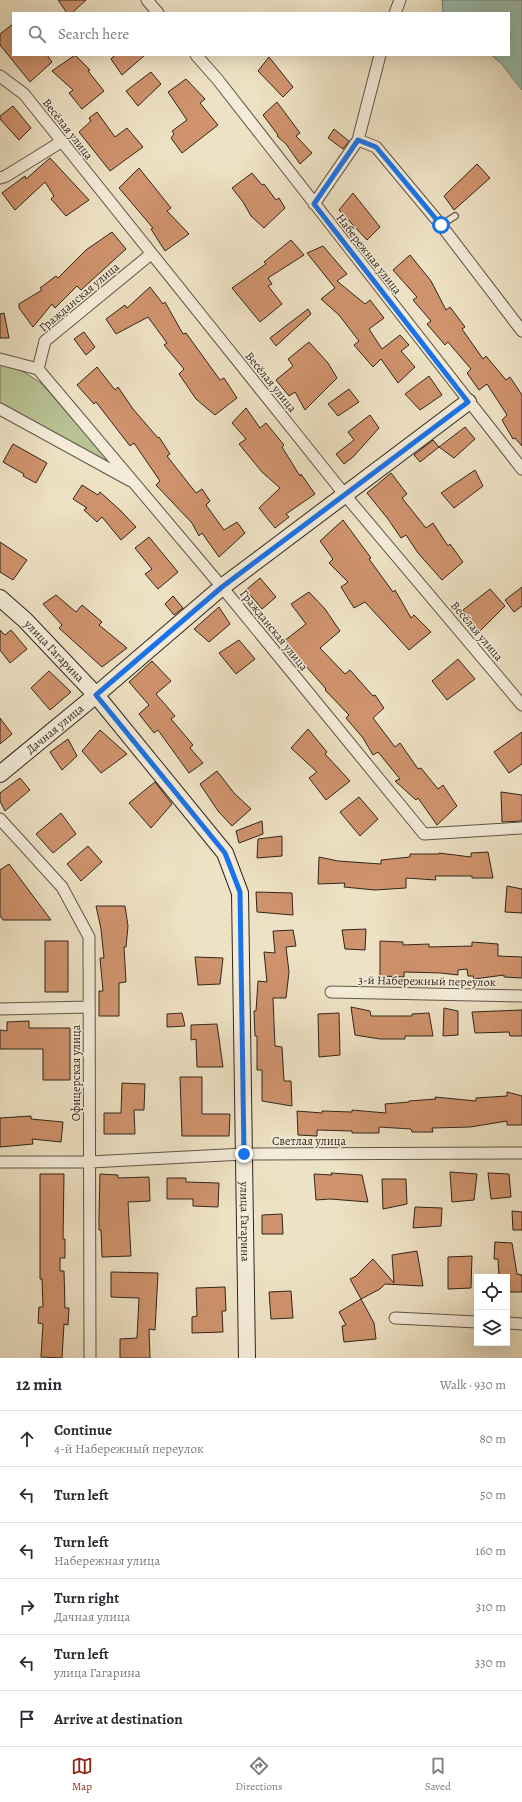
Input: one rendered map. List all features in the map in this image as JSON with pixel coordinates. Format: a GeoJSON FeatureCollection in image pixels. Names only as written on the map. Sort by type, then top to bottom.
{"type":"FeatureCollection","features":[{"type":"Feature","properties":{"kind":"main road","name":"Дачная улица"},"geometry":{"type":"LineString","coordinates":[[0,774],[96,695],[222,587],[468,402]]}},
{"type":"Feature","properties":{"kind":"main road","name":"улица Гагарина"},"geometry":{"type":"LineString","coordinates":[[0,598],[24,620],[96,695],[225,853],[240,892],[247,1358]]}},
{"type":"Feature","properties":{"kind":"street"},"geometry":{"type":"LineString","coordinates":[[147,0],[157,12]]}},
{"type":"Feature","properties":{"kind":"street"},"geometry":{"type":"LineString","coordinates":[[395,12],[400,0]]}},
{"type":"Feature","properties":{"kind":"street","name":"Набережная улица"},"geometry":{"type":"LineString","coordinates":[[197,56],[218,80],[468,402],[522,469]]}},
{"type":"Feature","properties":{"kind":"street"},"geometry":{"type":"LineString","coordinates":[[314,204],[358,140],[380,56]]}},
{"type":"Feature","properties":{"kind":"street","name":"Весёлая улица"},"geometry":{"type":"LineString","coordinates":[[0,76],[24,94],[345,495],[522,704]]}},
{"type":"Feature","properties":{"kind":"street"},"geometry":{"type":"LineString","coordinates":[[358,140],[376,147],[441,225],[522,331]]}},
{"type":"Feature","properties":{"kind":"street"},"geometry":{"type":"LineString","coordinates":[[0,178],[6,176],[61,142]]}},
{"type":"Feature","properties":{"kind":"street","name":"Гражданская улица"},"geometry":{"type":"LineString","coordinates":[[151,254],[45,341],[38,369],[222,587],[424,834],[522,828]]}},
{"type":"Feature","properties":{"kind":"street"},"geometry":{"type":"LineString","coordinates":[[0,359],[38,369]]}},
{"type":"Feature","properties":{"kind":"street"},"geometry":{"type":"LineString","coordinates":[[0,409],[135,483]]}},
{"type":"Feature","properties":{"kind":"street","name":"Офицерская улица"},"geometry":{"type":"LineString","coordinates":[[0,819],[62,887],[89,937],[90,1358]]}},
{"type":"Feature","properties":{"kind":"street","name":"3-й Набережный переулок"},"geometry":{"type":"LineString","coordinates":[[331,992],[522,996]]}},
{"type":"Feature","properties":{"kind":"street"},"geometry":{"type":"LineString","coordinates":[[0,1009],[89,1007]]}},
{"type":"Feature","properties":{"kind":"street","name":"Светлая улица"},"geometry":{"type":"LineString","coordinates":[[0,1162],[90,1162],[244,1154],[522,1153]]}},
{"type":"Feature","properties":{"kind":"street"},"geometry":{"type":"LineString","coordinates":[[395,1318],[474,1322]]}},
{"type":"Feature","properties":{"kind":"street"},"geometry":{"type":"LineString","coordinates":[[510,1323],[522,1324]]}},
{"type":"Feature","properties":{"kind":"lane"},"geometry":{"type":"LineString","coordinates":[[441,225],[455,216]]}},
{"type":"Feature","properties":{"kind":"shaded area"},"geometry":{"type":"Polygon","coordinates":[[[442,0],[522,0],[522,90],[500,62],[492,56],[510,56],[510,12],[443,12],[442,0]]]}},
{"type":"Feature","properties":{"kind":"shaded area"},"geometry":{"type":"Polygon","coordinates":[[[0,364],[19,369],[41,383],[118,471],[0,404],[0,364]]]}},
{"type":"Feature","properties":{"kind":"building"},"geometry":{"type":"Polygon","coordinates":[[[58,0],[86,0],[73,12],[66,12],[58,0]]]}},
{"type":"Feature","properties":{"kind":"building"},"geometry":{"type":"Polygon","coordinates":[[[12,25],[12,56],[48,56],[52,62],[30,82],[0,45],[0,34],[12,25]]]}},
{"type":"Feature","properties":{"kind":"building"},"geometry":{"type":"Polygon","coordinates":[[[74,56],[76,56],[90,70],[88,71],[104,91],[82,109],[69,93],[73,90],[52,71],[74,56]]]}},
{"type":"Feature","properties":{"kind":"building"},"geometry":{"type":"Polygon","coordinates":[[[114,56],[144,56],[122,75],[111,59],[114,56]]]}},
{"type":"Feature","properties":{"kind":"building"},"geometry":{"type":"Polygon","coordinates":[[[269,57],[293,87],[283,97],[258,71],[269,57]]]}},
{"type":"Feature","properties":{"kind":"building"},"geometry":{"type":"Polygon","coordinates":[[[151,72],[161,84],[138,106],[126,91],[151,72]]]}},
{"type":"Feature","properties":{"kind":"building"},"geometry":{"type":"Polygon","coordinates":[[[186,79],[205,99],[200,103],[218,125],[182,153],[171,138],[174,134],[172,131],[187,120],[168,92],[186,79]]]}},
{"type":"Feature","properties":{"kind":"building"},"geometry":{"type":"Polygon","coordinates":[[[277,102],[300,133],[296,136],[312,153],[300,164],[286,144],[277,136],[278,135],[263,115],[277,102]]]}},
{"type":"Feature","properties":{"kind":"building"},"geometry":{"type":"Polygon","coordinates":[[[13,106],[31,128],[19,140],[0,119],[0,116],[13,106]]]}},
{"type":"Feature","properties":{"kind":"building"},"geometry":{"type":"Polygon","coordinates":[[[97,112],[115,137],[127,128],[143,147],[110,171],[79,132],[91,121],[89,118],[97,112]]]}},
{"type":"Feature","properties":{"kind":"building"},"geometry":{"type":"Polygon","coordinates":[[[334,129],[349,141],[343,149],[328,138],[334,129]]]}},
{"type":"Feature","properties":{"kind":"building"},"geometry":{"type":"Polygon","coordinates":[[[50,158],[89,200],[66,216],[51,199],[54,196],[45,182],[15,210],[2,193],[25,176],[26,179],[50,158]]]}},
{"type":"Feature","properties":{"kind":"building"},"geometry":{"type":"Polygon","coordinates":[[[477,164],[490,178],[454,210],[444,196],[477,164]]]}},
{"type":"Feature","properties":{"kind":"building"},"geometry":{"type":"Polygon","coordinates":[[[139,168],[171,208],[167,211],[189,234],[165,251],[151,229],[153,228],[119,188],[139,168]]]}},
{"type":"Feature","properties":{"kind":"building"},"geometry":{"type":"Polygon","coordinates":[[[252,173],[262,185],[264,184],[276,200],[279,198],[285,208],[264,228],[251,216],[243,202],[232,188],[252,173]]]}},
{"type":"Feature","properties":{"kind":"building"},"geometry":{"type":"Polygon","coordinates":[[[353,193],[380,227],[367,240],[339,210],[353,193]]]}},
{"type":"Feature","properties":{"kind":"building"},"geometry":{"type":"Polygon","coordinates":[[[112,232],[126,249],[81,290],[77,286],[55,308],[52,304],[33,327],[19,308],[19,304],[42,290],[40,288],[56,276],[58,278],[86,250],[112,232]]]}},
{"type":"Feature","properties":{"kind":"building"},"geometry":{"type":"Polygon","coordinates":[[[291,240],[304,255],[268,278],[272,284],[268,286],[282,304],[260,322],[232,288],[266,264],[264,262],[291,240]]]}},
{"type":"Feature","properties":{"kind":"building"},"geometry":{"type":"Polygon","coordinates":[[[323,246],[347,274],[337,281],[365,304],[370,300],[384,318],[369,329],[382,349],[400,335],[409,345],[401,351],[415,367],[398,383],[381,359],[373,367],[354,345],[359,341],[339,315],[321,299],[335,288],[307,253],[323,246]]]}},
{"type":"Feature","properties":{"kind":"building"},"geometry":{"type":"Polygon","coordinates":[[[410,255],[431,281],[446,310],[450,307],[465,327],[462,329],[483,359],[486,356],[506,380],[510,377],[522,395],[522,446],[515,438],[513,439],[502,420],[507,415],[487,384],[479,390],[467,373],[471,369],[448,342],[445,345],[427,324],[431,321],[413,300],[417,297],[393,270],[410,255]]]}},
{"type":"Feature","properties":{"kind":"building"},"geometry":{"type":"Polygon","coordinates":[[[150,287],[163,304],[165,302],[183,334],[186,333],[220,380],[224,378],[237,398],[215,415],[196,399],[179,374],[184,369],[164,345],[167,343],[148,317],[116,334],[106,319],[125,305],[127,308],[150,287]]]}},
{"type":"Feature","properties":{"kind":"building"},"geometry":{"type":"Polygon","coordinates":[[[308,309],[311,314],[276,346],[270,338],[308,309]]]}},
{"type":"Feature","properties":{"kind":"building"},"geometry":{"type":"Polygon","coordinates":[[[4,313],[9,338],[0,338],[0,314],[4,313]]]}},
{"type":"Feature","properties":{"kind":"building"},"geometry":{"type":"Polygon","coordinates":[[[84,332],[95,347],[86,355],[74,339],[84,332]]]}},
{"type":"Feature","properties":{"kind":"building"},"geometry":{"type":"Polygon","coordinates":[[[309,342],[328,363],[337,378],[305,410],[295,392],[289,396],[276,380],[293,366],[288,359],[309,342]]]}},
{"type":"Feature","properties":{"kind":"building"},"geometry":{"type":"Polygon","coordinates":[[[97,367],[115,390],[118,387],[133,409],[158,438],[159,437],[170,454],[167,456],[196,493],[202,489],[210,501],[206,505],[224,530],[237,522],[245,533],[219,557],[202,533],[199,536],[192,523],[156,485],[160,481],[134,443],[130,446],[96,402],[94,404],[77,385],[97,367]]]}},
{"type":"Feature","properties":{"kind":"building"},"geometry":{"type":"Polygon","coordinates":[[[429,376],[442,395],[420,410],[405,394],[429,376]]]}},
{"type":"Feature","properties":{"kind":"building"},"geometry":{"type":"Polygon","coordinates":[[[349,389],[359,402],[338,416],[328,404],[349,389]]]}},
{"type":"Feature","properties":{"kind":"building"},"geometry":{"type":"Polygon","coordinates":[[[246,408],[260,428],[266,423],[284,445],[282,447],[300,476],[301,474],[315,494],[286,514],[289,517],[275,528],[259,508],[280,488],[262,472],[239,444],[246,439],[232,423],[246,408]]]}},
{"type":"Feature","properties":{"kind":"building"},"geometry":{"type":"Polygon","coordinates":[[[370,415],[379,428],[353,457],[344,464],[336,454],[354,440],[348,432],[370,415]]]}},
{"type":"Feature","properties":{"kind":"building"},"geometry":{"type":"Polygon","coordinates":[[[465,427],[475,439],[454,458],[439,447],[465,427]]]}},
{"type":"Feature","properties":{"kind":"building"},"geometry":{"type":"Polygon","coordinates":[[[433,440],[439,447],[420,462],[414,455],[433,440]]]}},
{"type":"Feature","properties":{"kind":"building"},"geometry":{"type":"Polygon","coordinates":[[[13,444],[47,463],[36,483],[3,462],[13,444]]]}},
{"type":"Feature","properties":{"kind":"building"},"geometry":{"type":"Polygon","coordinates":[[[475,470],[483,486],[454,508],[441,493],[475,470]]]}},
{"type":"Feature","properties":{"kind":"building"},"geometry":{"type":"Polygon","coordinates":[[[391,473],[407,494],[402,498],[426,528],[433,523],[448,546],[450,544],[463,562],[442,580],[418,553],[406,535],[401,538],[367,493],[391,473]]]}},
{"type":"Feature","properties":{"kind":"building"},"geometry":{"type":"Polygon","coordinates":[[[82,485],[98,495],[100,492],[136,527],[121,540],[102,517],[97,522],[84,510],[87,508],[73,499],[82,485]]]}},
{"type":"Feature","properties":{"kind":"building"},"geometry":{"type":"Polygon","coordinates":[[[343,520],[371,558],[369,559],[393,592],[395,590],[411,618],[414,615],[431,632],[409,650],[365,602],[354,608],[341,587],[348,582],[329,563],[333,559],[320,541],[343,520]]]}},
{"type":"Feature","properties":{"kind":"building"},"geometry":{"type":"Polygon","coordinates":[[[149,537],[178,572],[158,589],[145,574],[152,569],[135,548],[149,537]]]}},
{"type":"Feature","properties":{"kind":"building"},"geometry":{"type":"Polygon","coordinates":[[[0,542],[27,560],[13,580],[0,572],[0,542]]]}},
{"type":"Feature","properties":{"kind":"building"},"geometry":{"type":"Polygon","coordinates":[[[260,578],[276,597],[262,609],[246,590],[260,578]]]}},
{"type":"Feature","properties":{"kind":"building"},"geometry":{"type":"Polygon","coordinates":[[[522,587],[522,606],[514,612],[505,600],[522,587]]]}},
{"type":"Feature","properties":{"kind":"building"},"geometry":{"type":"Polygon","coordinates":[[[490,589],[505,606],[479,632],[463,610],[490,589]]]}},
{"type":"Feature","properties":{"kind":"building"},"geometry":{"type":"Polygon","coordinates":[[[309,592],[325,609],[340,631],[320,648],[345,674],[350,670],[373,696],[375,695],[384,708],[373,718],[395,747],[400,743],[418,769],[421,768],[438,789],[443,785],[457,806],[437,825],[418,798],[416,800],[395,781],[400,779],[378,752],[373,755],[363,738],[346,718],[349,715],[325,690],[326,689],[284,641],[306,624],[291,604],[309,592]]]}},
{"type":"Feature","properties":{"kind":"building"},"geometry":{"type":"Polygon","coordinates":[[[56,595],[76,612],[82,605],[102,622],[99,625],[127,648],[102,667],[59,628],[62,625],[43,604],[56,595]]]}},
{"type":"Feature","properties":{"kind":"building"},"geometry":{"type":"Polygon","coordinates":[[[173,596],[183,608],[174,615],[165,604],[173,596]]]}},
{"type":"Feature","properties":{"kind":"building"},"geometry":{"type":"Polygon","coordinates":[[[219,607],[230,624],[209,642],[194,629],[219,607]]]}},
{"type":"Feature","properties":{"kind":"building"},"geometry":{"type":"Polygon","coordinates":[[[0,630],[5,635],[11,630],[27,649],[10,663],[0,650],[0,630]]]}},
{"type":"Feature","properties":{"kind":"building"},"geometry":{"type":"Polygon","coordinates":[[[239,640],[255,659],[236,674],[219,653],[239,640]]]}},
{"type":"Feature","properties":{"kind":"building"},"geometry":{"type":"Polygon","coordinates":[[[458,659],[475,679],[447,700],[432,681],[458,659]]]}},
{"type":"Feature","properties":{"kind":"building"},"geometry":{"type":"Polygon","coordinates":[[[152,661],[171,681],[156,694],[175,716],[171,719],[193,745],[190,748],[203,763],[189,773],[158,730],[154,733],[139,714],[149,705],[129,682],[152,661]]]}},
{"type":"Feature","properties":{"kind":"building"},"geometry":{"type":"Polygon","coordinates":[[[49,671],[71,692],[50,710],[31,688],[49,671]]]}},
{"type":"Feature","properties":{"kind":"building"},"geometry":{"type":"Polygon","coordinates":[[[0,718],[12,734],[0,744],[0,718]]]}},
{"type":"Feature","properties":{"kind":"building"},"geometry":{"type":"Polygon","coordinates":[[[308,729],[327,752],[325,754],[350,781],[326,800],[309,778],[317,772],[291,748],[308,729]]]}},
{"type":"Feature","properties":{"kind":"building"},"geometry":{"type":"Polygon","coordinates":[[[100,730],[127,754],[101,773],[82,751],[100,730]]]}},
{"type":"Feature","properties":{"kind":"building"},"geometry":{"type":"Polygon","coordinates":[[[522,732],[522,764],[509,773],[494,752],[522,732]]]}},
{"type":"Feature","properties":{"kind":"building"},"geometry":{"type":"Polygon","coordinates":[[[68,739],[77,756],[62,770],[50,752],[68,739]]]}},
{"type":"Feature","properties":{"kind":"building"},"geometry":{"type":"Polygon","coordinates":[[[217,771],[234,793],[251,809],[232,826],[218,811],[200,784],[217,771]]]}},
{"type":"Feature","properties":{"kind":"building"},"geometry":{"type":"Polygon","coordinates":[[[20,778],[30,790],[5,811],[0,801],[0,793],[20,778]]]}},
{"type":"Feature","properties":{"kind":"building"},"geometry":{"type":"Polygon","coordinates":[[[155,782],[172,804],[151,828],[129,803],[155,782]]]}},
{"type":"Feature","properties":{"kind":"building"},"geometry":{"type":"Polygon","coordinates":[[[501,792],[522,795],[522,821],[502,822],[501,792]]]}},
{"type":"Feature","properties":{"kind":"building"},"geometry":{"type":"Polygon","coordinates":[[[359,797],[378,819],[360,836],[340,812],[359,797]]]}},
{"type":"Feature","properties":{"kind":"building"},"geometry":{"type":"Polygon","coordinates":[[[61,813],[76,834],[53,853],[36,834],[61,813]]]}},
{"type":"Feature","properties":{"kind":"building"},"geometry":{"type":"Polygon","coordinates":[[[262,821],[263,834],[239,843],[236,831],[262,821]]]}},
{"type":"Feature","properties":{"kind":"building"},"geometry":{"type":"Polygon","coordinates":[[[282,836],[282,856],[257,858],[258,839],[282,836]]]}},
{"type":"Feature","properties":{"kind":"building"},"geometry":{"type":"Polygon","coordinates":[[[88,846],[102,862],[81,881],[67,864],[88,846]]]}},
{"type":"Feature","properties":{"kind":"building"},"geometry":{"type":"Polygon","coordinates":[[[488,852],[493,878],[472,878],[472,876],[435,876],[436,880],[406,878],[406,888],[375,890],[344,887],[345,883],[318,884],[319,857],[338,861],[381,864],[381,860],[410,857],[410,854],[439,853],[471,857],[471,853],[488,852]]]}},
{"type":"Feature","properties":{"kind":"building"},"geometry":{"type":"Polygon","coordinates":[[[9,864],[51,920],[3,920],[0,916],[0,870],[9,864]]]}},
{"type":"Feature","properties":{"kind":"building"},"geometry":{"type":"Polygon","coordinates":[[[507,886],[522,889],[522,913],[505,912],[507,886]]]}},
{"type":"Feature","properties":{"kind":"building"},"geometry":{"type":"Polygon","coordinates":[[[256,892],[292,893],[293,915],[257,912],[256,892]]]}},
{"type":"Feature","properties":{"kind":"building"},"geometry":{"type":"Polygon","coordinates":[[[96,906],[125,906],[128,926],[126,947],[124,947],[126,982],[119,983],[119,1016],[99,1016],[99,991],[103,991],[100,958],[104,958],[101,929],[96,906]]]}},
{"type":"Feature","properties":{"kind":"building"},"geometry":{"type":"Polygon","coordinates":[[[366,929],[365,950],[345,949],[342,930],[366,929]]]}},
{"type":"Feature","properties":{"kind":"building"},"geometry":{"type":"Polygon","coordinates":[[[293,930],[296,946],[286,947],[289,972],[286,998],[273,998],[275,1046],[282,1047],[284,1081],[291,1081],[292,1106],[262,1101],[262,1070],[257,1070],[257,1036],[255,1036],[254,1011],[256,1011],[258,981],[267,982],[264,952],[275,953],[273,931],[293,930]]]}},
{"type":"Feature","properties":{"kind":"building"},"geometry":{"type":"Polygon","coordinates":[[[45,941],[68,941],[68,992],[45,992],[45,941]]]}},
{"type":"Feature","properties":{"kind":"building"},"geometry":{"type":"Polygon","coordinates":[[[380,941],[403,942],[403,945],[429,944],[429,947],[472,946],[472,942],[498,944],[498,956],[522,957],[522,978],[504,977],[504,975],[474,979],[473,976],[468,976],[467,969],[458,970],[458,975],[404,972],[404,977],[380,976],[380,941]]]}},
{"type":"Feature","properties":{"kind":"building"},"geometry":{"type":"Polygon","coordinates":[[[195,957],[223,958],[220,984],[198,985],[195,957]]]}},
{"type":"Feature","properties":{"kind":"building"},"geometry":{"type":"Polygon","coordinates":[[[351,1007],[370,1011],[371,1016],[412,1016],[412,1014],[429,1013],[433,1036],[405,1036],[405,1039],[380,1039],[355,1035],[351,1007]]]}},
{"type":"Feature","properties":{"kind":"building"},"geometry":{"type":"Polygon","coordinates":[[[444,1008],[458,1011],[458,1035],[443,1036],[444,1008]]]}},
{"type":"Feature","properties":{"kind":"building"},"geometry":{"type":"Polygon","coordinates":[[[522,1010],[522,1036],[510,1036],[509,1032],[475,1033],[472,1012],[522,1010]]]}},
{"type":"Feature","properties":{"kind":"building"},"geometry":{"type":"Polygon","coordinates":[[[182,1013],[185,1026],[167,1027],[167,1014],[182,1013]]]}},
{"type":"Feature","properties":{"kind":"building"},"geometry":{"type":"Polygon","coordinates":[[[339,1013],[340,1055],[319,1057],[318,1014],[339,1013]]]}},
{"type":"Feature","properties":{"kind":"building"},"geometry":{"type":"Polygon","coordinates":[[[29,1021],[29,1028],[70,1028],[70,1080],[43,1080],[43,1049],[0,1049],[0,1030],[7,1031],[7,1022],[29,1021]]]}},
{"type":"Feature","properties":{"kind":"building"},"geometry":{"type":"Polygon","coordinates":[[[217,1024],[223,1067],[197,1067],[196,1039],[191,1040],[191,1025],[217,1024]]]}},
{"type":"Feature","properties":{"kind":"building"},"geometry":{"type":"Polygon","coordinates":[[[180,1077],[202,1077],[202,1114],[230,1114],[229,1136],[182,1136],[180,1077]]]}},
{"type":"Feature","properties":{"kind":"building"},"geometry":{"type":"Polygon","coordinates":[[[122,1083],[145,1084],[144,1110],[134,1110],[135,1134],[104,1134],[104,1113],[121,1113],[122,1083]]]}},
{"type":"Feature","properties":{"kind":"building"},"geometry":{"type":"Polygon","coordinates":[[[507,1092],[522,1096],[522,1125],[507,1125],[507,1121],[470,1127],[432,1128],[433,1132],[412,1132],[411,1129],[379,1127],[379,1133],[352,1133],[352,1131],[317,1130],[317,1136],[298,1135],[297,1111],[322,1113],[322,1111],[352,1112],[352,1110],[386,1113],[385,1104],[436,1099],[435,1097],[476,1101],[476,1098],[507,1096],[507,1092]]]}},
{"type":"Feature","properties":{"kind":"building"},"geometry":{"type":"Polygon","coordinates":[[[31,1116],[31,1119],[63,1122],[61,1142],[32,1139],[33,1144],[0,1147],[0,1118],[31,1116]]]}},
{"type":"Feature","properties":{"kind":"building"},"geometry":{"type":"Polygon","coordinates":[[[450,1172],[477,1174],[474,1200],[452,1202],[450,1172]]]}},
{"type":"Feature","properties":{"kind":"building"},"geometry":{"type":"Polygon","coordinates":[[[331,1173],[362,1175],[368,1202],[330,1199],[316,1200],[314,1174],[332,1175],[331,1173]]]}},
{"type":"Feature","properties":{"kind":"building"},"geometry":{"type":"Polygon","coordinates":[[[488,1173],[509,1174],[511,1197],[491,1199],[488,1173]]]}},
{"type":"Feature","properties":{"kind":"building"},"geometry":{"type":"Polygon","coordinates":[[[40,1174],[64,1174],[63,1239],[65,1239],[65,1258],[60,1258],[60,1271],[64,1271],[65,1308],[69,1308],[68,1325],[64,1324],[62,1358],[41,1357],[43,1324],[38,1323],[39,1307],[43,1307],[42,1279],[40,1279],[40,1174]]]}},
{"type":"Feature","properties":{"kind":"building"},"geometry":{"type":"Polygon","coordinates":[[[100,1174],[118,1175],[118,1178],[149,1177],[150,1201],[128,1202],[131,1256],[102,1257],[101,1230],[99,1230],[100,1174]]]}},
{"type":"Feature","properties":{"kind":"building"},"geometry":{"type":"Polygon","coordinates":[[[167,1178],[186,1178],[186,1182],[219,1183],[218,1207],[193,1206],[193,1199],[167,1199],[167,1178]]]}},
{"type":"Feature","properties":{"kind":"building"},"geometry":{"type":"Polygon","coordinates":[[[382,1179],[406,1179],[407,1204],[383,1209],[382,1179]]]}},
{"type":"Feature","properties":{"kind":"building"},"geometry":{"type":"Polygon","coordinates":[[[415,1207],[442,1208],[441,1226],[413,1228],[415,1207]]]}},
{"type":"Feature","properties":{"kind":"building"},"geometry":{"type":"Polygon","coordinates":[[[512,1211],[522,1212],[522,1230],[513,1230],[512,1211]]]}},
{"type":"Feature","properties":{"kind":"building"},"geometry":{"type":"Polygon","coordinates":[[[282,1214],[283,1234],[262,1234],[262,1215],[282,1214]]]}},
{"type":"Feature","properties":{"kind":"building"},"geometry":{"type":"Polygon","coordinates":[[[495,1242],[512,1243],[517,1274],[522,1275],[522,1292],[510,1292],[510,1274],[499,1274],[498,1259],[494,1259],[495,1242]]]}},
{"type":"Feature","properties":{"kind":"building"},"geometry":{"type":"Polygon","coordinates":[[[417,1251],[423,1286],[385,1284],[380,1289],[361,1299],[350,1279],[356,1276],[373,1259],[394,1283],[392,1255],[417,1251]]]}},
{"type":"Feature","properties":{"kind":"building"},"geometry":{"type":"Polygon","coordinates":[[[472,1256],[471,1288],[448,1289],[448,1257],[472,1256]]]}},
{"type":"Feature","properties":{"kind":"building"},"geometry":{"type":"Polygon","coordinates":[[[111,1272],[158,1273],[155,1330],[149,1329],[150,1358],[120,1358],[120,1339],[137,1338],[139,1298],[111,1297],[111,1272]]]}},
{"type":"Feature","properties":{"kind":"building"},"geometry":{"type":"Polygon","coordinates":[[[225,1287],[226,1311],[222,1311],[223,1332],[192,1333],[192,1317],[197,1316],[196,1288],[225,1287]]]}},
{"type":"Feature","properties":{"kind":"building"},"geometry":{"type":"Polygon","coordinates":[[[291,1291],[293,1318],[271,1319],[269,1292],[291,1291]]]}},
{"type":"Feature","properties":{"kind":"building"},"geometry":{"type":"Polygon","coordinates":[[[361,1299],[374,1323],[376,1339],[344,1342],[342,1326],[346,1325],[339,1312],[361,1299]]]}},
{"type":"Feature","properties":{"kind":"route"},"geometry":{"type":"LineString","coordinates":[[244,1154],[240,892],[225,853],[96,695],[222,587],[468,402],[314,204],[358,140],[376,147],[441,225]]}}]}
